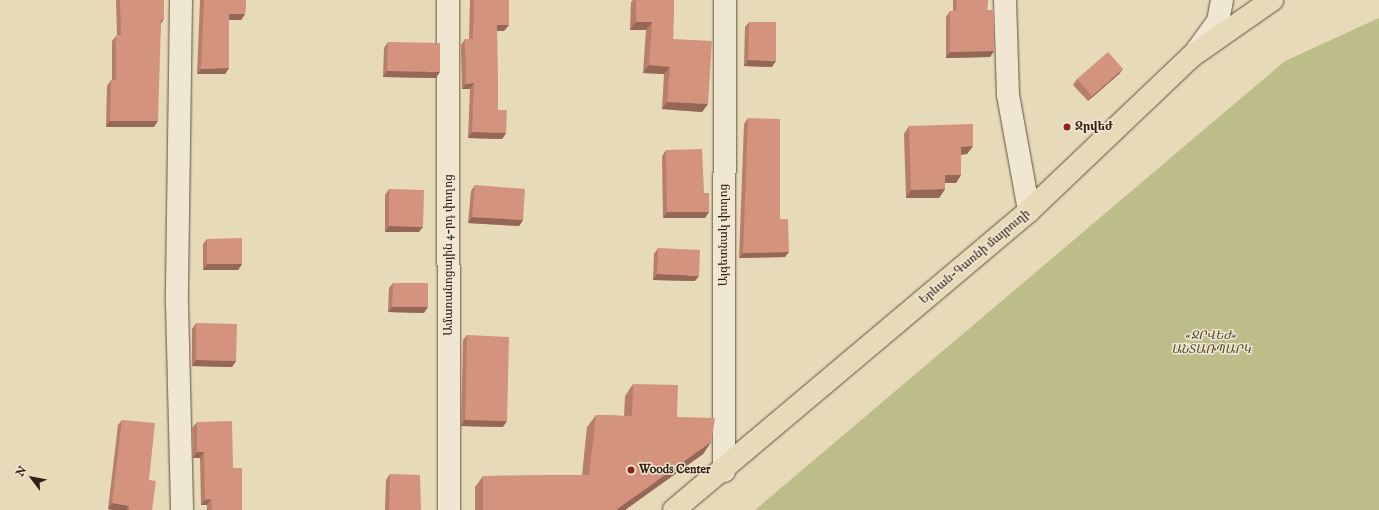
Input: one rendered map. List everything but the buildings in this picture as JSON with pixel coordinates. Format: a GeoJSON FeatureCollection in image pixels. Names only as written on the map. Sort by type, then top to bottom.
{"type":"FeatureCollection","features":[{"type":"Feature","properties":{"kind":"main road","name":"Երևան-Գառնի մայրուղի"},"geometry":{"type":"LineString","coordinates":[[674,510],[724,471],[1029,211],[1192,56],[1272,0]]}},
{"type":"Feature","properties":{"kind":"street"},"geometry":{"type":"LineString","coordinates":[[181,0],[178,304],[182,510]]}},
{"type":"Feature","properties":{"kind":"street","name":"Ամառանոցային 4-րդ փողոց"},"geometry":{"type":"LineString","coordinates":[[448,0],[449,510]]}},
{"type":"Feature","properties":{"kind":"street","name":"Այգետնակ փողոց"},"geometry":{"type":"LineString","coordinates":[[724,471],[725,0]]}},
{"type":"Feature","properties":{"kind":"street"},"geometry":{"type":"LineString","coordinates":[[1005,0],[1008,95],[1029,211]]}},
{"type":"Feature","properties":{"kind":"street"},"geometry":{"type":"LineString","coordinates":[[1192,56],[1218,21],[1222,0]]}},
{"type":"Feature","properties":{"kind":"green space","name":"«ՋՐՎԵԺ» ԱՆՏԱՌՊԱՐԿ"},"geometry":{"type":"Polygon","coordinates":[[[1379,18],[1379,510],[755,510],[1285,61],[1379,18]]]}},
{"type":"Feature","properties":{"kind":"place","name":"Ջրվեժ"},"geometry":{"type":"Point","coordinates":[1067,127]}},
{"type":"Feature","properties":{"kind":"place","name":"Woods Center"},"geometry":{"type":"Point","coordinates":[631,470]}}]}
